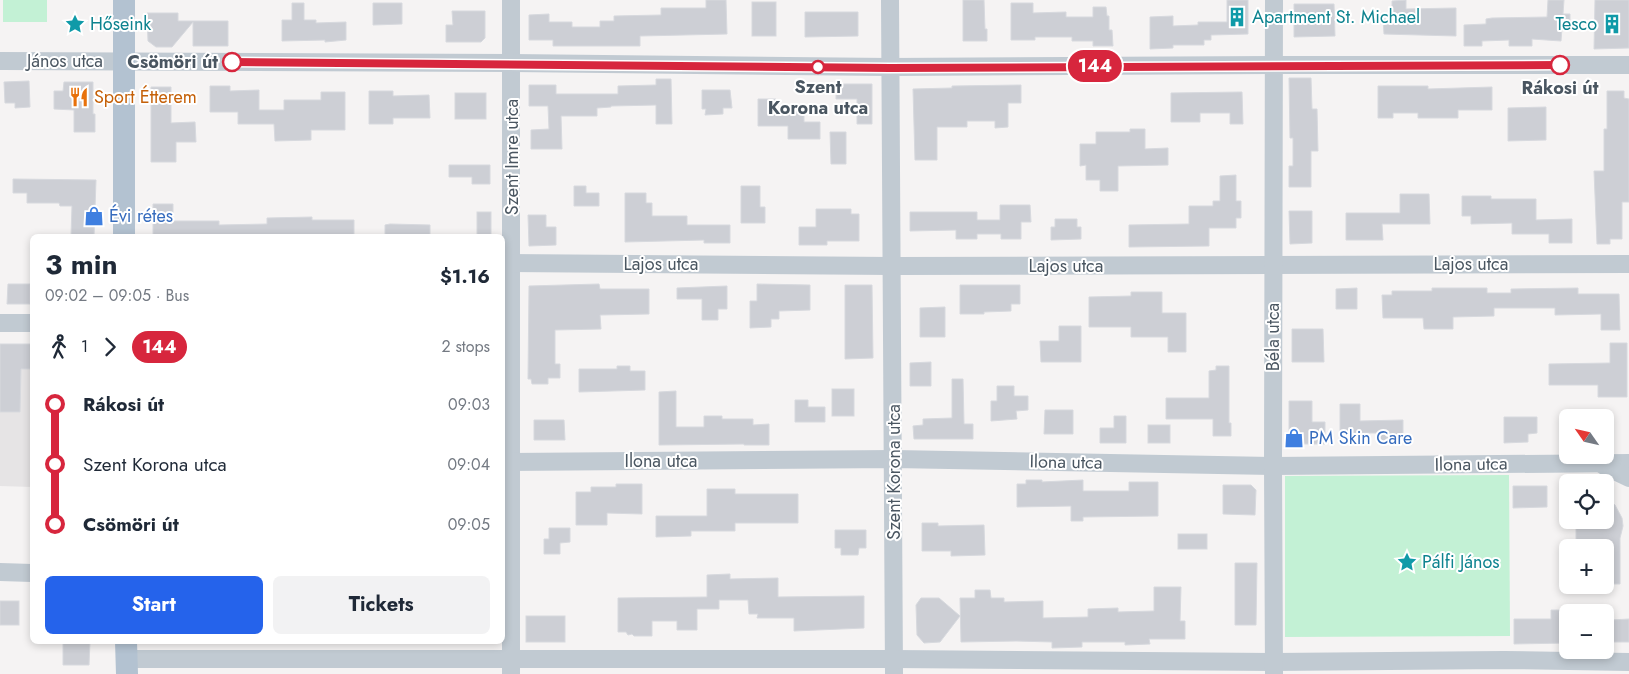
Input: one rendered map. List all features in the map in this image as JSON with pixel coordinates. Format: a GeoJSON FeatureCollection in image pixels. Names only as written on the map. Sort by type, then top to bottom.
{"type":"FeatureCollection","features":[{"type":"Feature","properties":{"kind":"main road"},"geometry":{"type":"LineString","coordinates":[[124,0],[124,234]]}},
{"type":"Feature","properties":{"kind":"street","name":"Szent Imre utca"},"geometry":{"type":"LineString","coordinates":[[511,0],[512,63],[507,263],[507,462],[511,667]]}},
{"type":"Feature","properties":{"kind":"street","name":"Szent Korona utca"},"geometry":{"type":"LineString","coordinates":[[890,0],[894,667]]}},
{"type":"Feature","properties":{"kind":"street","name":"Béla utca"},"geometry":{"type":"LineString","coordinates":[[1274,0],[1272,466],[1274,668]]}},
{"type":"Feature","properties":{"kind":"street","name":"János utca"},"geometry":{"type":"LineString","coordinates":[[0,61],[512,63],[890,68],[1629,65]]}},
{"type":"Feature","properties":{"kind":"street","name":"Lajos utca"},"geometry":{"type":"LineString","coordinates":[[507,263],[892,266],[1629,264]]}},
{"type":"Feature","properties":{"kind":"street"},"geometry":{"type":"LineString","coordinates":[[0,322],[30,323]]}},
{"type":"Feature","properties":{"kind":"street","name":"Ilona utca"},"geometry":{"type":"LineString","coordinates":[[507,462],[894,459],[1272,466],[1559,463]]}},
{"type":"Feature","properties":{"kind":"street","name":"Ilona utca"},"geometry":{"type":"LineString","coordinates":[[1614,463],[1629,463]]}},
{"type":"Feature","properties":{"kind":"street"},"geometry":{"type":"LineString","coordinates":[[1599,464],[1629,478]]}},
{"type":"Feature","properties":{"kind":"street"},"geometry":{"type":"LineString","coordinates":[[0,572],[30,572]]}},
{"type":"Feature","properties":{"kind":"street"},"geometry":{"type":"LineString","coordinates":[[127,658],[511,667],[1274,668],[1504,660],[1629,662]]}},
{"type":"Feature","properties":{"kind":"shaded area"},"geometry":{"type":"Polygon","coordinates":[[[0,344],[30,344],[30,487],[0,486],[0,344]]]}},
{"type":"Feature","properties":{"kind":"green space"},"geometry":{"type":"Polygon","coordinates":[[[3,0],[47,0],[47,22],[3,22],[3,0]]]}},
{"type":"Feature","properties":{"kind":"green space"},"geometry":{"type":"Polygon","coordinates":[[[1509,475],[1510,636],[1285,637],[1285,476],[1509,475]]]}},
{"type":"Feature","properties":{"kind":"building"},"geometry":{"type":"Polygon","coordinates":[[[706,0],[726,0],[727,34],[640,36],[640,46],[553,46],[553,40],[529,40],[529,15],[549,14],[549,22],[572,22],[572,27],[600,27],[600,21],[614,21],[614,16],[661,15],[661,8],[706,8],[706,0]]]}},
{"type":"Feature","properties":{"kind":"building"},"geometry":{"type":"Polygon","coordinates":[[[963,0],[984,0],[987,41],[963,41],[963,0]]]}},
{"type":"Feature","properties":{"kind":"building"},"geometry":{"type":"Polygon","coordinates":[[[1227,0],[1248,0],[1248,34],[1211,35],[1211,40],[1204,40],[1204,45],[1173,45],[1173,48],[1150,49],[1150,17],[1173,16],[1173,26],[1198,25],[1198,22],[1227,22],[1227,0]]]}},
{"type":"Feature","properties":{"kind":"building"},"geometry":{"type":"Polygon","coordinates":[[[1406,0],[1406,9],[1456,8],[1456,36],[1384,34],[1383,19],[1392,19],[1392,1],[1406,0]]]}},
{"type":"Feature","properties":{"kind":"building"},"geometry":{"type":"Polygon","coordinates":[[[1548,0],[1564,0],[1563,14],[1570,14],[1570,28],[1562,28],[1561,41],[1532,39],[1532,46],[1509,46],[1509,40],[1482,41],[1482,46],[1464,46],[1464,25],[1486,24],[1486,19],[1492,18],[1547,17],[1548,0]]]}},
{"type":"Feature","properties":{"kind":"building","name":"Tesco"},"geometry":{"type":"Polygon","coordinates":[[[1595,0],[1629,0],[1629,48],[1594,49],[1595,0]]]}},
{"type":"Feature","properties":{"kind":"building"},"geometry":{"type":"Polygon","coordinates":[[[752,2],[776,2],[776,36],[752,36],[752,2]]]}},
{"type":"Feature","properties":{"kind":"building"},"geometry":{"type":"Polygon","coordinates":[[[292,3],[304,3],[304,20],[316,20],[316,23],[346,22],[346,40],[325,42],[325,40],[282,41],[282,20],[292,20],[292,3]]]}},
{"type":"Feature","properties":{"kind":"building"},"geometry":{"type":"Polygon","coordinates":[[[373,3],[402,3],[402,24],[373,25],[373,3]]]}},
{"type":"Feature","properties":{"kind":"building"},"geometry":{"type":"Polygon","coordinates":[[[1011,3],[1033,3],[1033,13],[1066,12],[1066,17],[1093,17],[1093,7],[1106,7],[1107,16],[1109,16],[1109,30],[1112,30],[1113,46],[1093,46],[1093,41],[1072,41],[1072,37],[1035,37],[1035,40],[1011,40],[1011,3]]]}},
{"type":"Feature","properties":{"kind":"building"},"geometry":{"type":"Polygon","coordinates":[[[1294,4],[1334,4],[1335,36],[1294,37],[1294,4]]]}},
{"type":"Feature","properties":{"kind":"building"},"geometry":{"type":"Polygon","coordinates":[[[452,11],[485,11],[485,38],[481,42],[446,42],[446,25],[453,25],[452,11]]]}},
{"type":"Feature","properties":{"kind":"building"},"geometry":{"type":"Polygon","coordinates":[[[805,12],[858,12],[858,36],[805,37],[805,12]]]}},
{"type":"Feature","properties":{"kind":"building"},"geometry":{"type":"Polygon","coordinates":[[[147,13],[178,13],[178,21],[228,21],[228,46],[193,46],[193,22],[172,47],[156,47],[148,41],[147,13]]]}},
{"type":"Feature","properties":{"kind":"building"},"geometry":{"type":"Polygon","coordinates":[[[1289,78],[1311,78],[1312,109],[1317,109],[1318,151],[1311,151],[1311,187],[1289,187],[1289,166],[1293,166],[1293,138],[1290,138],[1289,78]]]}},
{"type":"Feature","properties":{"kind":"building"},"geometry":{"type":"Polygon","coordinates":[[[656,79],[671,79],[672,124],[656,124],[656,105],[597,108],[597,116],[561,116],[562,149],[531,149],[531,130],[549,129],[548,106],[529,106],[529,85],[556,85],[556,94],[618,94],[618,86],[656,85],[656,79]]]}},
{"type":"Feature","properties":{"kind":"building"},"geometry":{"type":"Polygon","coordinates":[[[29,81],[30,107],[15,108],[15,103],[5,103],[4,82],[29,81]]]}},
{"type":"Feature","properties":{"kind":"building"},"geometry":{"type":"Polygon","coordinates":[[[64,82],[93,82],[95,132],[74,132],[74,110],[54,109],[54,91],[63,91],[64,82]]]}},
{"type":"Feature","properties":{"kind":"building"},"geometry":{"type":"Polygon","coordinates":[[[836,84],[872,84],[872,124],[857,124],[857,99],[836,99],[836,84]]]}},
{"type":"Feature","properties":{"kind":"building"},"geometry":{"type":"Polygon","coordinates":[[[1021,85],[1021,103],[1008,103],[1008,127],[995,128],[995,121],[967,121],[967,127],[937,127],[937,160],[915,160],[913,89],[952,88],[952,86],[1021,85]]]}},
{"type":"Feature","properties":{"kind":"building"},"geometry":{"type":"Polygon","coordinates":[[[210,86],[230,86],[230,91],[259,90],[259,110],[284,110],[284,100],[321,100],[321,92],[345,92],[345,130],[311,130],[311,140],[275,141],[274,124],[238,124],[238,112],[210,112],[210,86]]]}},
{"type":"Feature","properties":{"kind":"building"},"geometry":{"type":"Polygon","coordinates":[[[1378,86],[1428,86],[1428,89],[1492,87],[1492,110],[1458,110],[1458,118],[1418,118],[1418,113],[1393,113],[1393,118],[1378,118],[1378,86]]]}},
{"type":"Feature","properties":{"kind":"building"},"geometry":{"type":"Polygon","coordinates":[[[151,87],[171,87],[171,123],[195,122],[196,142],[176,142],[176,162],[151,162],[151,87]]]}},
{"type":"Feature","properties":{"kind":"building"},"geometry":{"type":"Polygon","coordinates":[[[702,90],[730,90],[732,108],[723,108],[723,114],[705,115],[706,109],[702,109],[702,90]]]}},
{"type":"Feature","properties":{"kind":"building"},"geometry":{"type":"Polygon","coordinates":[[[369,91],[393,91],[393,96],[429,95],[430,118],[393,118],[393,124],[369,124],[369,91]]]}},
{"type":"Feature","properties":{"kind":"building"},"geometry":{"type":"Polygon","coordinates":[[[1607,91],[1624,91],[1624,98],[1629,99],[1629,202],[1622,202],[1622,239],[1610,239],[1610,244],[1597,244],[1594,171],[1604,171],[1604,129],[1607,129],[1607,91]]]}},
{"type":"Feature","properties":{"kind":"building"},"geometry":{"type":"Polygon","coordinates":[[[1242,92],[1243,124],[1230,124],[1230,113],[1200,113],[1200,122],[1171,122],[1171,93],[1242,92]]]}},
{"type":"Feature","properties":{"kind":"building"},"geometry":{"type":"Polygon","coordinates":[[[455,93],[486,93],[486,119],[455,119],[455,93]]]}},
{"type":"Feature","properties":{"kind":"building"},"geometry":{"type":"Polygon","coordinates":[[[758,99],[776,99],[776,111],[804,111],[804,122],[820,122],[820,139],[788,139],[788,126],[758,126],[758,99]]]}},
{"type":"Feature","properties":{"kind":"building"},"geometry":{"type":"Polygon","coordinates":[[[1546,107],[1546,140],[1508,141],[1508,108],[1546,107]]]}},
{"type":"Feature","properties":{"kind":"building"},"geometry":{"type":"Polygon","coordinates":[[[1130,129],[1145,129],[1145,149],[1168,148],[1168,165],[1118,166],[1118,191],[1100,191],[1100,180],[1086,180],[1086,165],[1080,166],[1080,144],[1096,144],[1096,132],[1130,132],[1130,129]]]}},
{"type":"Feature","properties":{"kind":"building"},"geometry":{"type":"Polygon","coordinates":[[[830,132],[846,132],[846,164],[831,164],[830,132]]]}},
{"type":"Feature","properties":{"kind":"building"},"geometry":{"type":"Polygon","coordinates":[[[449,165],[490,165],[490,184],[472,184],[472,177],[449,177],[449,165]]]}},
{"type":"Feature","properties":{"kind":"building"},"geometry":{"type":"Polygon","coordinates":[[[1236,175],[1236,201],[1241,201],[1241,218],[1236,218],[1236,228],[1209,228],[1209,246],[1129,247],[1129,225],[1189,224],[1189,206],[1213,206],[1213,201],[1220,201],[1220,176],[1236,175]]]}},
{"type":"Feature","properties":{"kind":"building"},"geometry":{"type":"Polygon","coordinates":[[[13,179],[96,180],[94,234],[71,234],[72,206],[60,206],[59,203],[27,203],[27,193],[13,193],[13,179]]]}},
{"type":"Feature","properties":{"kind":"building"},"geometry":{"type":"Polygon","coordinates":[[[574,186],[586,186],[586,193],[599,193],[599,206],[574,206],[574,186]]]}},
{"type":"Feature","properties":{"kind":"building"},"geometry":{"type":"Polygon","coordinates":[[[741,186],[760,186],[760,207],[765,207],[765,223],[741,223],[741,186]]]}},
{"type":"Feature","properties":{"kind":"building"},"geometry":{"type":"Polygon","coordinates":[[[625,193],[646,193],[646,203],[652,203],[652,216],[687,216],[687,225],[730,225],[730,243],[704,243],[704,240],[625,242],[625,193]]]}},
{"type":"Feature","properties":{"kind":"building"},"geometry":{"type":"Polygon","coordinates":[[[1400,194],[1429,194],[1430,224],[1382,224],[1383,240],[1346,240],[1346,213],[1400,213],[1400,194]]]}},
{"type":"Feature","properties":{"kind":"building"},"geometry":{"type":"Polygon","coordinates":[[[1462,196],[1491,196],[1491,199],[1536,199],[1536,220],[1572,219],[1572,243],[1549,243],[1549,234],[1512,234],[1512,223],[1471,224],[1471,216],[1462,216],[1462,196]]]}},
{"type":"Feature","properties":{"kind":"building"},"geometry":{"type":"Polygon","coordinates":[[[153,204],[173,204],[173,221],[219,221],[219,225],[267,224],[267,218],[312,217],[312,220],[354,220],[354,234],[153,234],[153,204]]]}},
{"type":"Feature","properties":{"kind":"building"},"geometry":{"type":"Polygon","coordinates":[[[1000,205],[1030,205],[1031,222],[1021,222],[1021,239],[1001,239],[1001,234],[977,234],[977,239],[956,239],[956,230],[910,231],[910,212],[977,212],[977,220],[1000,220],[1000,205]]]}},
{"type":"Feature","properties":{"kind":"building"},"geometry":{"type":"Polygon","coordinates":[[[816,209],[851,209],[851,214],[859,214],[859,241],[827,241],[827,245],[799,245],[799,227],[816,227],[816,209]]]}},
{"type":"Feature","properties":{"kind":"building"},"geometry":{"type":"Polygon","coordinates":[[[1289,211],[1312,211],[1312,243],[1290,244],[1289,211]]]}},
{"type":"Feature","properties":{"kind":"building"},"geometry":{"type":"Polygon","coordinates":[[[477,212],[491,212],[491,234],[477,234],[477,212]]]}},
{"type":"Feature","properties":{"kind":"building"},"geometry":{"type":"Polygon","coordinates":[[[528,215],[546,215],[546,227],[556,227],[556,245],[529,246],[528,215]]]}},
{"type":"Feature","properties":{"kind":"building"},"geometry":{"type":"Polygon","coordinates":[[[1055,219],[1077,219],[1077,227],[1081,227],[1081,239],[1051,240],[1051,227],[1055,227],[1055,219]]]}},
{"type":"Feature","properties":{"kind":"building"},"geometry":{"type":"Polygon","coordinates":[[[385,225],[430,225],[430,234],[385,234],[385,225]]]}},
{"type":"Feature","properties":{"kind":"building"},"geometry":{"type":"Polygon","coordinates":[[[8,284],[30,284],[30,304],[7,304],[8,284]]]}},
{"type":"Feature","properties":{"kind":"building"},"geometry":{"type":"Polygon","coordinates":[[[599,284],[600,289],[649,289],[649,314],[600,315],[601,329],[555,330],[555,364],[560,364],[560,378],[548,378],[548,384],[532,384],[531,379],[528,379],[529,286],[599,284]]]}},
{"type":"Feature","properties":{"kind":"building"},"geometry":{"type":"Polygon","coordinates":[[[757,284],[810,285],[810,310],[779,311],[779,319],[771,319],[771,327],[750,328],[750,301],[757,301],[757,284]]]}},
{"type":"Feature","properties":{"kind":"building"},"geometry":{"type":"Polygon","coordinates":[[[845,285],[872,285],[873,358],[845,359],[845,285]]]}},
{"type":"Feature","properties":{"kind":"building"},"geometry":{"type":"Polygon","coordinates":[[[960,285],[1020,285],[1020,304],[1011,304],[1011,311],[960,314],[960,285]]]}},
{"type":"Feature","properties":{"kind":"building"},"geometry":{"type":"Polygon","coordinates":[[[727,286],[727,309],[718,309],[718,320],[702,320],[702,299],[677,299],[677,288],[727,286]]]}},
{"type":"Feature","properties":{"kind":"building"},"geometry":{"type":"Polygon","coordinates":[[[1357,288],[1357,309],[1336,309],[1336,289],[1357,288]]]}},
{"type":"Feature","properties":{"kind":"building"},"geometry":{"type":"Polygon","coordinates":[[[1432,288],[1487,288],[1487,293],[1511,293],[1511,289],[1578,288],[1578,294],[1619,294],[1620,330],[1601,330],[1601,314],[1555,315],[1555,308],[1494,308],[1494,316],[1453,317],[1453,329],[1424,329],[1423,318],[1383,318],[1382,295],[1392,295],[1392,291],[1432,291],[1432,288]]]}},
{"type":"Feature","properties":{"kind":"building"},"geometry":{"type":"Polygon","coordinates":[[[1131,292],[1162,292],[1162,313],[1186,313],[1186,352],[1168,352],[1168,337],[1131,337],[1131,327],[1089,327],[1089,297],[1131,296],[1131,292]]]}},
{"type":"Feature","properties":{"kind":"building"},"geometry":{"type":"Polygon","coordinates":[[[945,307],[945,337],[920,337],[920,308],[945,307]]]}},
{"type":"Feature","properties":{"kind":"building"},"geometry":{"type":"Polygon","coordinates":[[[1059,326],[1081,326],[1081,362],[1041,362],[1040,341],[1059,341],[1059,326]]]}},
{"type":"Feature","properties":{"kind":"building"},"geometry":{"type":"Polygon","coordinates":[[[1292,329],[1323,329],[1324,362],[1292,362],[1292,329]]]}},
{"type":"Feature","properties":{"kind":"building"},"geometry":{"type":"Polygon","coordinates":[[[1610,343],[1627,343],[1627,397],[1598,397],[1598,385],[1549,385],[1549,364],[1610,363],[1610,343]]]}},
{"type":"Feature","properties":{"kind":"building"},"geometry":{"type":"Polygon","coordinates":[[[0,344],[30,344],[30,369],[21,369],[20,412],[0,412],[0,344]]]}},
{"type":"Feature","properties":{"kind":"building"},"geometry":{"type":"Polygon","coordinates":[[[931,362],[931,386],[910,386],[910,363],[931,362]]]}},
{"type":"Feature","properties":{"kind":"building"},"geometry":{"type":"Polygon","coordinates":[[[617,366],[630,366],[630,371],[645,371],[645,390],[579,392],[579,369],[617,369],[617,366]]]}},
{"type":"Feature","properties":{"kind":"building"},"geometry":{"type":"Polygon","coordinates":[[[1216,366],[1229,366],[1229,423],[1231,423],[1231,436],[1213,436],[1213,419],[1166,419],[1166,398],[1209,398],[1209,371],[1216,370],[1216,366]]]}},
{"type":"Feature","properties":{"kind":"building"},"geometry":{"type":"Polygon","coordinates":[[[952,379],[963,379],[964,424],[973,424],[973,439],[914,439],[913,426],[923,425],[923,419],[952,418],[952,379]]]}},
{"type":"Feature","properties":{"kind":"building"},"geometry":{"type":"Polygon","coordinates":[[[997,386],[1014,386],[1014,396],[1028,396],[1028,410],[1016,411],[1017,419],[991,421],[991,401],[997,401],[997,386]]]}},
{"type":"Feature","properties":{"kind":"building"},"geometry":{"type":"Polygon","coordinates":[[[832,389],[854,389],[854,416],[832,416],[832,389]]]}},
{"type":"Feature","properties":{"kind":"building"},"geometry":{"type":"Polygon","coordinates":[[[676,391],[676,427],[704,427],[704,416],[722,416],[722,419],[753,419],[753,425],[769,424],[769,445],[659,445],[659,392],[676,391]]]}},
{"type":"Feature","properties":{"kind":"building"},"geometry":{"type":"Polygon","coordinates":[[[795,400],[808,400],[808,407],[825,407],[825,422],[795,422],[795,400]]]}},
{"type":"Feature","properties":{"kind":"building"},"geometry":{"type":"Polygon","coordinates":[[[1289,401],[1312,401],[1312,422],[1325,422],[1325,444],[1296,444],[1289,439],[1289,401]]]}},
{"type":"Feature","properties":{"kind":"building"},"geometry":{"type":"Polygon","coordinates":[[[1340,404],[1360,404],[1360,421],[1403,420],[1403,441],[1377,441],[1377,433],[1340,433],[1340,404]]]}},
{"type":"Feature","properties":{"kind":"building"},"geometry":{"type":"Polygon","coordinates":[[[1045,410],[1073,410],[1073,434],[1044,434],[1045,410]]]}},
{"type":"Feature","properties":{"kind":"building"},"geometry":{"type":"Polygon","coordinates":[[[1114,416],[1126,416],[1126,443],[1100,443],[1100,428],[1114,428],[1114,416]]]}},
{"type":"Feature","properties":{"kind":"building"},"geometry":{"type":"Polygon","coordinates":[[[1504,417],[1537,417],[1537,433],[1528,434],[1528,442],[1504,443],[1504,417]]]}},
{"type":"Feature","properties":{"kind":"building"},"geometry":{"type":"Polygon","coordinates":[[[534,420],[564,420],[565,440],[534,440],[534,420]]]}},
{"type":"Feature","properties":{"kind":"building"},"geometry":{"type":"Polygon","coordinates":[[[1148,425],[1170,425],[1170,443],[1148,443],[1148,425]]]}},
{"type":"Feature","properties":{"kind":"building"},"geometry":{"type":"Polygon","coordinates":[[[1026,480],[1042,480],[1042,482],[1083,480],[1083,491],[1129,491],[1129,482],[1158,482],[1158,516],[1083,517],[1083,521],[1071,521],[1071,506],[1017,507],[1017,484],[1026,484],[1026,480]]]}},
{"type":"Feature","properties":{"kind":"building"},"geometry":{"type":"Polygon","coordinates":[[[616,484],[642,484],[642,514],[607,513],[607,525],[576,525],[576,492],[591,492],[591,487],[616,487],[616,484]]]}},
{"type":"Feature","properties":{"kind":"building"},"geometry":{"type":"Polygon","coordinates":[[[1223,485],[1251,485],[1256,490],[1255,515],[1223,514],[1223,485]]]}},
{"type":"Feature","properties":{"kind":"building"},"geometry":{"type":"Polygon","coordinates":[[[1513,486],[1547,486],[1547,507],[1513,508],[1513,486]]]}},
{"type":"Feature","properties":{"kind":"building"},"geometry":{"type":"Polygon","coordinates":[[[707,489],[735,489],[735,494],[798,494],[798,523],[735,523],[735,531],[691,531],[691,536],[656,537],[656,516],[707,516],[707,489]]]}},
{"type":"Feature","properties":{"kind":"building"},"geometry":{"type":"Polygon","coordinates":[[[1615,505],[1622,518],[1623,526],[1620,538],[1620,584],[1614,584],[1614,539],[1576,539],[1576,529],[1614,529],[1615,505]]]}},
{"type":"Feature","properties":{"kind":"building"},"geometry":{"type":"Polygon","coordinates":[[[922,523],[938,523],[938,526],[984,525],[985,555],[951,556],[951,551],[922,551],[922,523]]]}},
{"type":"Feature","properties":{"kind":"building"},"geometry":{"type":"Polygon","coordinates":[[[549,528],[570,528],[570,542],[560,543],[560,554],[544,554],[544,539],[549,539],[549,528]]]}},
{"type":"Feature","properties":{"kind":"building"},"geometry":{"type":"Polygon","coordinates":[[[835,530],[866,530],[866,548],[859,548],[858,555],[841,555],[841,548],[835,548],[835,530]]]}},
{"type":"Feature","properties":{"kind":"building"},"geometry":{"type":"Polygon","coordinates":[[[1178,534],[1207,534],[1207,549],[1178,549],[1178,534]]]}},
{"type":"Feature","properties":{"kind":"building"},"geometry":{"type":"Polygon","coordinates":[[[1235,563],[1257,563],[1256,625],[1235,625],[1235,563]]]}},
{"type":"Feature","properties":{"kind":"building"},"geometry":{"type":"Polygon","coordinates":[[[730,574],[730,579],[778,578],[778,597],[864,596],[864,628],[794,631],[794,618],[757,618],[758,614],[749,614],[748,600],[719,600],[719,609],[697,609],[697,630],[677,630],[677,621],[652,621],[652,636],[634,636],[632,634],[628,635],[626,632],[618,632],[618,598],[707,597],[707,575],[730,574]]]}},
{"type":"Feature","properties":{"kind":"building"},"geometry":{"type":"Polygon","coordinates":[[[1154,587],[1181,587],[1180,621],[1185,621],[1185,639],[1149,639],[1150,644],[1125,645],[1125,642],[1082,642],[1082,647],[1052,648],[1052,642],[961,642],[960,598],[975,598],[975,590],[990,590],[991,598],[1004,598],[1004,602],[1043,601],[1043,618],[1088,617],[1088,609],[1118,608],[1118,612],[1154,611],[1154,587]]]}},
{"type":"Feature","properties":{"kind":"building"},"geometry":{"type":"Polygon","coordinates":[[[921,598],[939,598],[960,616],[940,642],[924,643],[917,635],[916,605],[921,598]]]}},
{"type":"Feature","properties":{"kind":"building"},"geometry":{"type":"Polygon","coordinates":[[[0,601],[19,601],[19,625],[0,625],[0,601]]]}},
{"type":"Feature","properties":{"kind":"building"},"geometry":{"type":"Polygon","coordinates":[[[1551,610],[1559,610],[1559,643],[1514,644],[1514,619],[1551,619],[1551,610]]]}},
{"type":"Feature","properties":{"kind":"building"},"geometry":{"type":"Polygon","coordinates":[[[526,616],[565,616],[565,642],[526,642],[526,616]]]}},
{"type":"Feature","properties":{"kind":"building"},"geometry":{"type":"Polygon","coordinates":[[[1629,619],[1629,642],[1614,642],[1614,620],[1629,619]]]}},
{"type":"Feature","properties":{"kind":"building"},"geometry":{"type":"Polygon","coordinates":[[[63,644],[90,644],[89,665],[63,665],[63,644]]]}},
{"type":"Feature","properties":{"kind":"bus line","name":"144"},"geometry":{"type":"LineString","coordinates":[[232,62],[532,63],[890,68],[1560,65]]}},
{"type":"Feature","properties":{"kind":"place","name":"Apartment St. Michael"},"geometry":{"type":"Point","coordinates":[1237,17]}},
{"type":"Feature","properties":{"kind":"place","name":"Hőseink"},"geometry":{"type":"Point","coordinates":[75,24]}},
{"type":"Feature","properties":{"kind":"place","name":"Tesco"},"geometry":{"type":"Point","coordinates":[1612,24]}},
{"type":"Feature","properties":{"kind":"place","name":"Csömöri út"},"geometry":{"type":"Point","coordinates":[232,62]}},
{"type":"Feature","properties":{"kind":"place","name":"Rákosi út"},"geometry":{"type":"Point","coordinates":[1560,65]}},
{"type":"Feature","properties":{"kind":"place","name":"Szent Korona utca"},"geometry":{"type":"Point","coordinates":[818,67]}},
{"type":"Feature","properties":{"kind":"place","name":"Sport Étterem"},"geometry":{"type":"Point","coordinates":[79,97]}},
{"type":"Feature","properties":{"kind":"place","name":"Évi rétes"},"geometry":{"type":"Point","coordinates":[94,216]}},
{"type":"Feature","properties":{"kind":"place","name":"PM Skin Care"},"geometry":{"type":"Point","coordinates":[1294,438]}},
{"type":"Feature","properties":{"kind":"place","name":"Pálfi János"},"geometry":{"type":"Point","coordinates":[1407,562]}}]}
